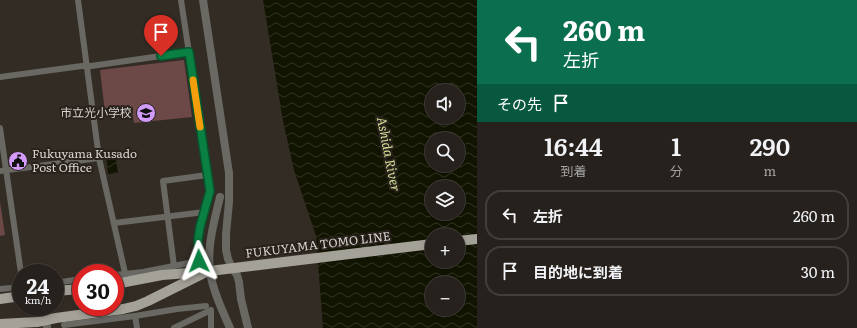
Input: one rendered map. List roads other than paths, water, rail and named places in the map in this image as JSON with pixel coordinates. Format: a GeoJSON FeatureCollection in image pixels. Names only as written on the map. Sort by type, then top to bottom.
{"type":"FeatureCollection","features":[{"type":"Feature","properties":{"kind":"main road"},"geometry":{"type":"LineString","coordinates":[[465,240],[477,239]]}},
{"type":"Feature","properties":{"kind":"main road","name":"FUKUYAMA TOMO LINE"},"geometry":{"type":"LineString","coordinates":[[124,282],[162,275],[206,272],[425,245]]}},
{"type":"Feature","properties":{"kind":"main road","name":"FUKUYAMA TOMO LINE"},"geometry":{"type":"LineString","coordinates":[[124,309],[136,306],[159,296],[206,272]]}},
{"type":"Feature","properties":{"kind":"main road"},"geometry":{"type":"LineString","coordinates":[[0,298],[12,297]]}},
{"type":"Feature","properties":{"kind":"main road","name":"FUKUYAMA TOMO LINE"},"geometry":{"type":"LineString","coordinates":[[0,324],[37,322],[47,324],[56,318],[87,316]]}},
{"type":"Feature","properties":{"kind":"street"},"geometry":{"type":"LineString","coordinates":[[78,0],[99,158],[125,274],[199,261],[198,240],[200,227],[210,191],[181,0]]}},
{"type":"Feature","properties":{"kind":"street"},"geometry":{"type":"LineString","coordinates":[[203,0],[229,173],[226,250],[228,259],[236,268],[248,328]]}},
{"type":"Feature","properties":{"kind":"street"},"geometry":{"type":"LineString","coordinates":[[0,76],[189,52]]}},
{"type":"Feature","properties":{"kind":"street"},"geometry":{"type":"LineString","coordinates":[[0,128],[3,171],[19,264]]}},
{"type":"Feature","properties":{"kind":"street"},"geometry":{"type":"LineString","coordinates":[[3,171],[99,158]]}},
{"type":"Feature","properties":{"kind":"street"},"geometry":{"type":"LineString","coordinates":[[174,266],[163,181],[207,175]]}},
{"type":"Feature","properties":{"kind":"street"},"geometry":{"type":"LineString","coordinates":[[220,197],[214,219],[208,262],[212,284],[230,328]]}},
{"type":"Feature","properties":{"kind":"street"},"geometry":{"type":"LineString","coordinates":[[114,223],[205,212]]}},
{"type":"Feature","properties":{"kind":"street"},"geometry":{"type":"LineString","coordinates":[[0,289],[12,288]]}},
{"type":"Feature","properties":{"kind":"street"},"geometry":{"type":"LineString","coordinates":[[124,316],[135,316],[206,306]]}},
{"type":"Feature","properties":{"kind":"street"},"geometry":{"type":"LineString","coordinates":[[174,328],[211,310],[211,328]]}},
{"type":"Feature","properties":{"kind":"street"},"geometry":{"type":"LineString","coordinates":[[64,325],[99,316]]}},
{"type":"Feature","properties":{"kind":"street"},"geometry":{"type":"LineString","coordinates":[[135,316],[137,328]]}},
{"type":"Feature","properties":{"kind":"water","name":"Ashida River"},"geometry":{"type":"Polygon","coordinates":[[[263,0],[477,0],[477,328],[323,328],[316,236],[294,170],[283,121],[263,0]]]}},
{"type":"Feature","properties":{"kind":"water"},"geometry":{"type":"Polygon","coordinates":[[[115,153],[118,173],[108,174],[106,154],[115,153]]]}},
{"type":"Feature","properties":{"kind":"place","name":"市立光小学校"},"geometry":{"type":"Point","coordinates":[146,113]}},
{"type":"Feature","properties":{"kind":"place","name":"Fukuyama Kusado Post Office"},"geometry":{"type":"Point","coordinates":[18,161]}}]}
